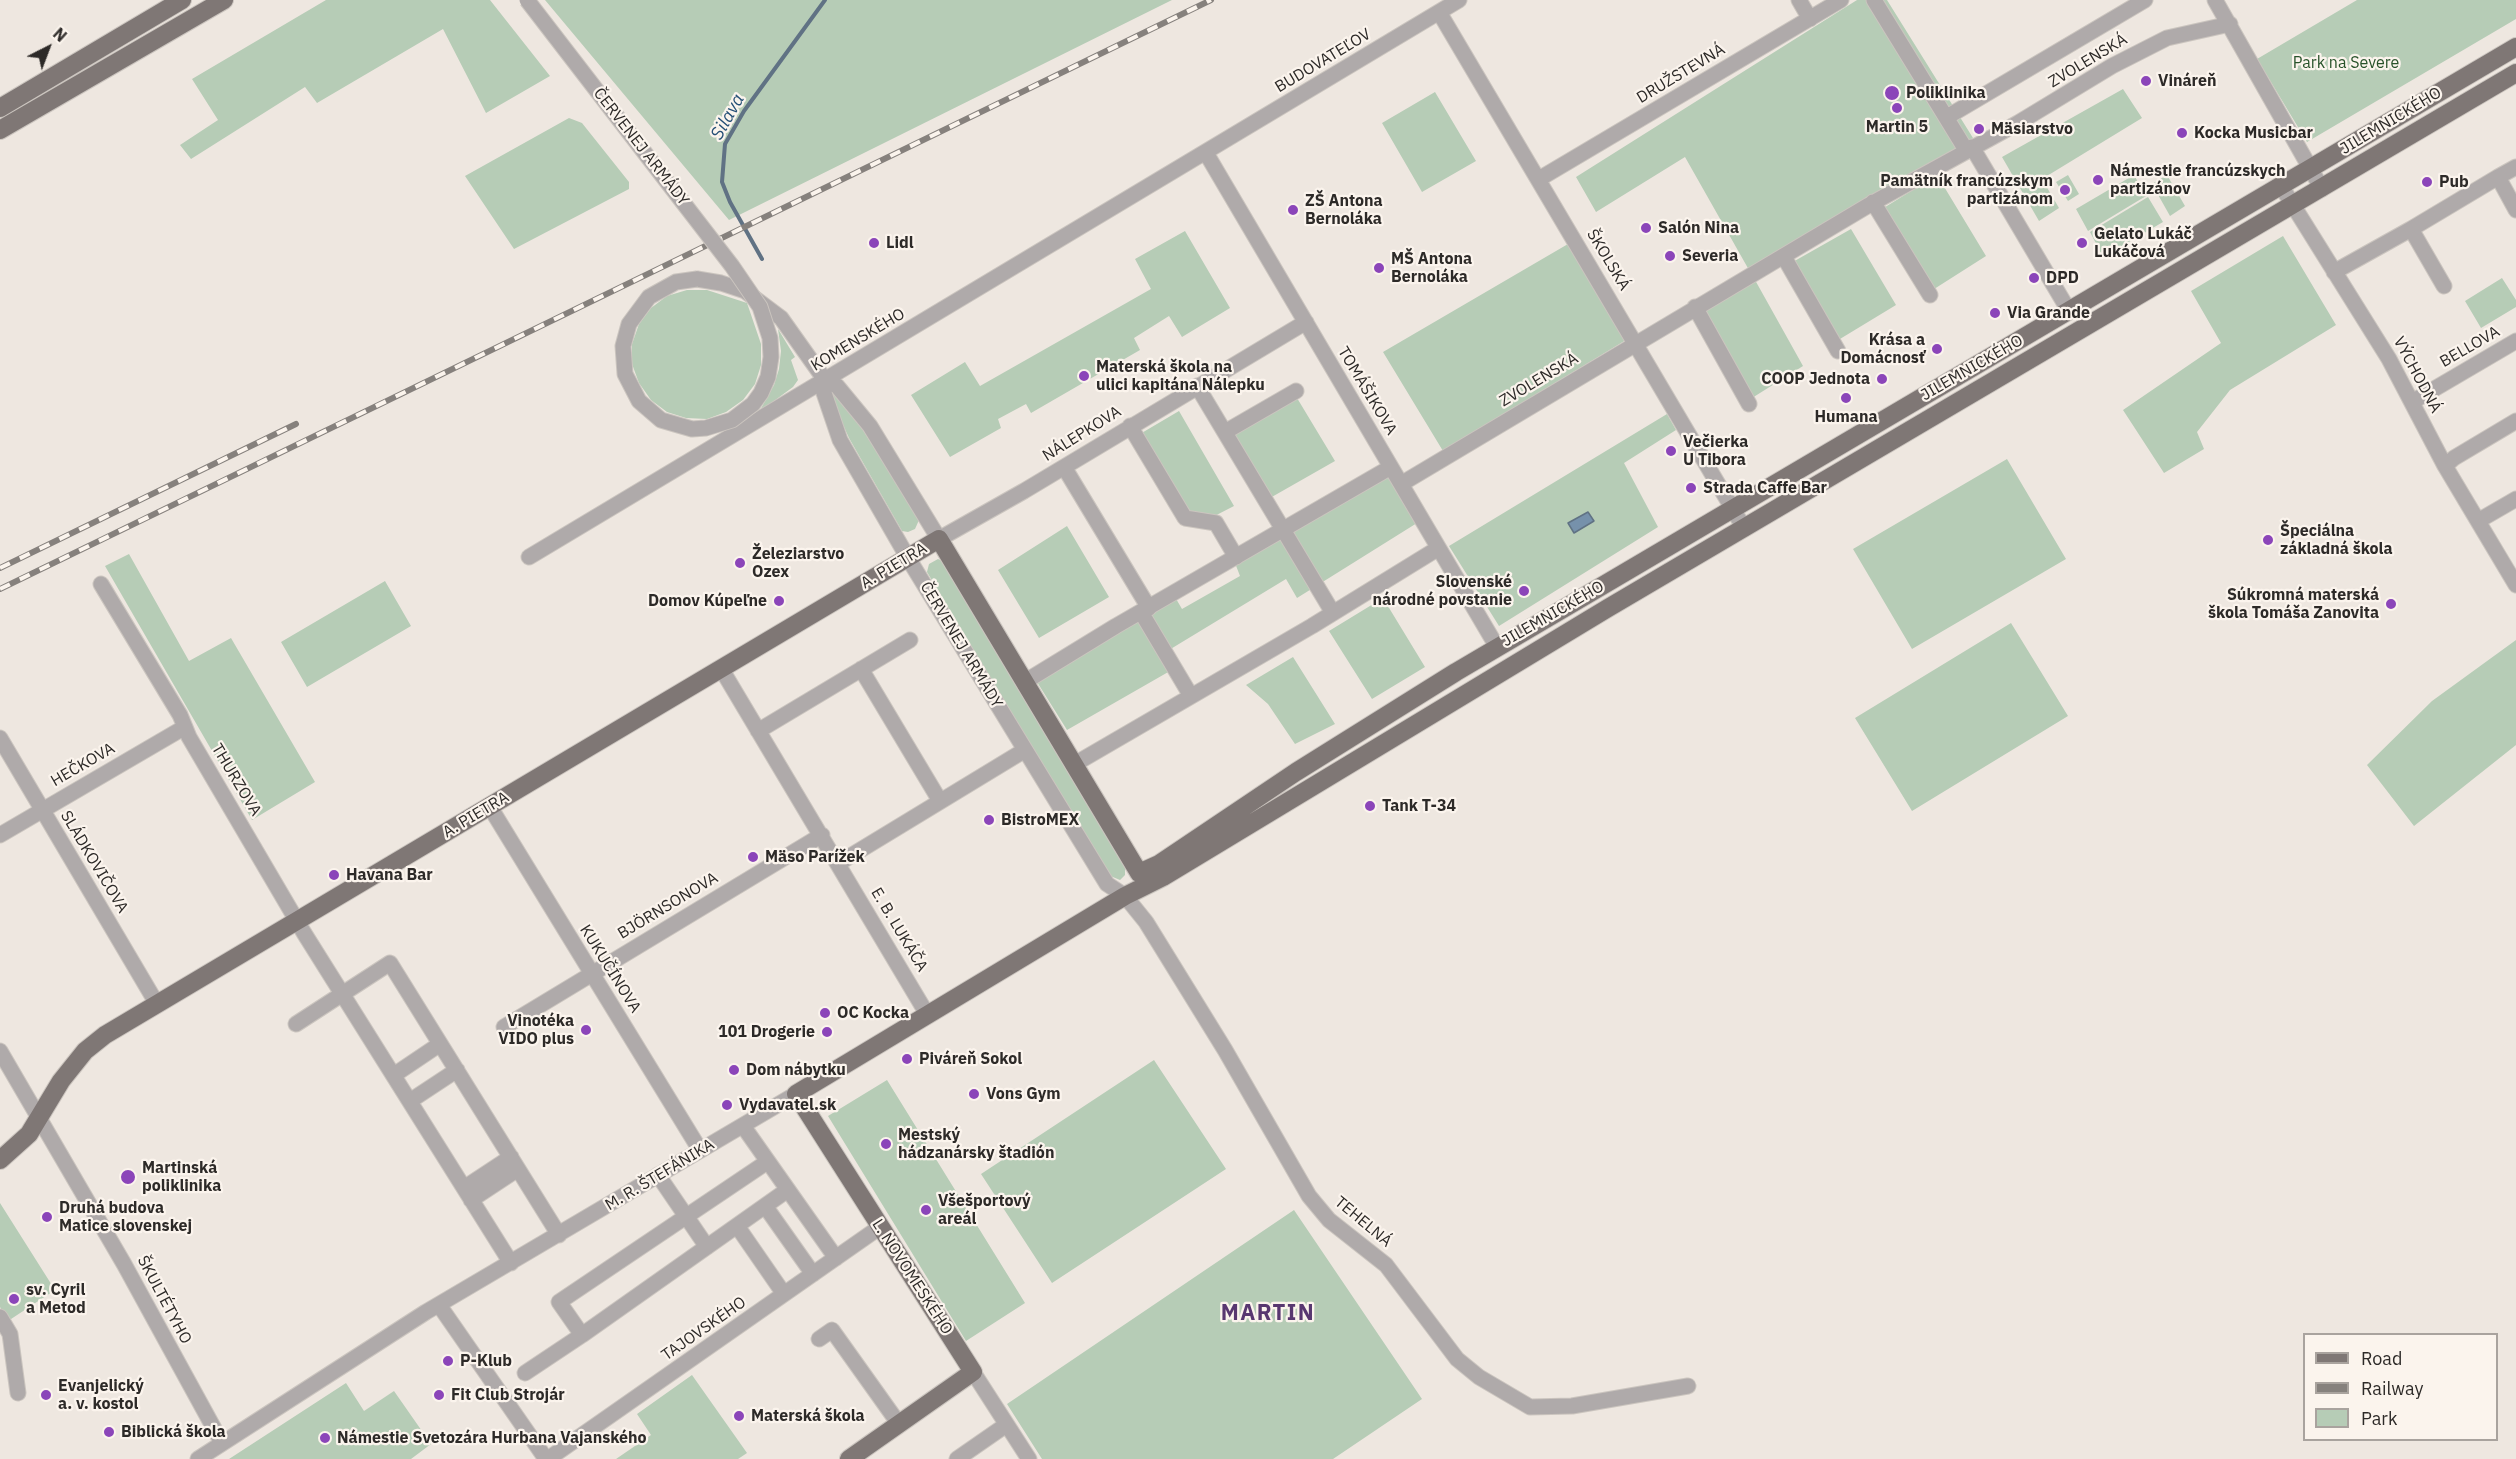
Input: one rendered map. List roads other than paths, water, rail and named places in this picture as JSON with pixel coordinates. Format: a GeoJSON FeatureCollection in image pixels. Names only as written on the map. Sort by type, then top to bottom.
{"type":"FeatureCollection","features":[{"type":"Feature","properties":{"kind":"main road"},"geometry":{"type":"LineString","coordinates":[[0,108],[182,0]]}},
{"type":"Feature","properties":{"kind":"main road"},"geometry":{"type":"LineString","coordinates":[[0,130],[224,0]]}},
{"type":"Feature","properties":{"kind":"main road","name":"JILEMNICKÉHO"},"geometry":{"type":"LineString","coordinates":[[1139,873],[1159,864],[1296,772],[1497,647],[2516,47]]}},
{"type":"Feature","properties":{"kind":"main road","name":"JILEMNICKÉHO"},"geometry":{"type":"LineString","coordinates":[[1125,896],[1163,877],[1441,707],[2516,73]]}},
{"type":"Feature","properties":{"kind":"main road","name":"A. PIETRA"},"geometry":{"type":"LineString","coordinates":[[0,1160],[29,1134],[61,1082],[85,1051],[105,1035],[939,539]]}},
{"type":"Feature","properties":{"kind":"main road","name":"ČERVENEJ ARMÁDY"},"geometry":{"type":"LineString","coordinates":[[939,539],[1139,873]]}},
{"type":"Feature","properties":{"kind":"main road"},"geometry":{"type":"LineString","coordinates":[[1125,896],[1139,873]]}},
{"type":"Feature","properties":{"kind":"main road","name":"M. R. ŠTEFÁNIKA"},"geometry":{"type":"LineString","coordinates":[[796,1094],[1125,896]]}},
{"type":"Feature","properties":{"kind":"main road","name":"L. NOVOMESKÉHO"},"geometry":{"type":"LineString","coordinates":[[796,1094],[973,1372]]}},
{"type":"Feature","properties":{"kind":"main road"},"geometry":{"type":"LineString","coordinates":[[849,1459],[973,1372]]}},
{"type":"Feature","properties":{"kind":"street","name":"ČERVENEJ ARMÁDY"},"geometry":{"type":"LineString","coordinates":[[527,0],[714,242],[760,308],[770,338],[771,357],[768,377],[761,393],[753,404],[732,420],[713,427],[692,429],[662,420],[639,401],[625,374],[623,346],[629,324],[649,297],[676,282],[697,279],[734,287],[770,308],[792,332],[825,380],[837,386],[870,426],[939,539]]}},
{"type":"Feature","properties":{"kind":"street","name":"BUDOVATEĽOV"},"geometry":{"type":"LineString","coordinates":[[1206,153],[1459,0]]}},
{"type":"Feature","properties":{"kind":"street"},"geometry":{"type":"LineString","coordinates":[[1799,0],[1810,19]]}},
{"type":"Feature","properties":{"kind":"street","name":"DRUŽSTEVNÁ"},"geometry":{"type":"LineString","coordinates":[[1539,179],[1842,0]]}},
{"type":"Feature","properties":{"kind":"street"},"geometry":{"type":"LineString","coordinates":[[1874,0],[2024,235],[2069,311]]}},
{"type":"Feature","properties":{"kind":"street"},"geometry":{"type":"LineString","coordinates":[[1947,117],[2145,0]]}},
{"type":"Feature","properties":{"kind":"street"},"geometry":{"type":"LineString","coordinates":[[2215,0],[2322,189]]}},
{"type":"Feature","properties":{"kind":"street","name":"ŠKOLSKÁ"},"geometry":{"type":"LineString","coordinates":[[1439,12],[1744,528]]}},
{"type":"Feature","properties":{"kind":"street","name":"ZVOLENSKÁ"},"geometry":{"type":"LineString","coordinates":[[1401,484],[1873,202],[2018,123],[2147,47],[2167,38],[2230,24]]}},
{"type":"Feature","properties":{"kind":"street","name":"TOMÁŠIKOVA"},"geometry":{"type":"LineString","coordinates":[[1206,153],[1437,549],[1497,647]]}},
{"type":"Feature","properties":{"kind":"street","name":"KOMENSKÉHO"},"geometry":{"type":"LineString","coordinates":[[529,557],[1206,153]]}},
{"type":"Feature","properties":{"kind":"street"},"geometry":{"type":"LineString","coordinates":[[2334,272],[2411,230],[2516,166]]}},
{"type":"Feature","properties":{"kind":"street"},"geometry":{"type":"LineString","coordinates":[[2498,177],[2516,210]]}},
{"type":"Feature","properties":{"kind":"street","name":"VÝCHODNÁ"},"geometry":{"type":"LineString","coordinates":[[2281,186],[2389,359],[2445,466],[2515,580]]}},
{"type":"Feature","properties":{"kind":"street"},"geometry":{"type":"LineString","coordinates":[[1873,202],[1930,295]]}},
{"type":"Feature","properties":{"kind":"street"},"geometry":{"type":"LineString","coordinates":[[2411,230],[2444,286]]}},
{"type":"Feature","properties":{"kind":"street"},"geometry":{"type":"LineString","coordinates":[[1784,257],[1838,351]]}},
{"type":"Feature","properties":{"kind":"street"},"geometry":{"type":"LineString","coordinates":[[1695,307],[1749,404]]}},
{"type":"Feature","properties":{"kind":"street","name":"NÁLEPKOVA"},"geometry":{"type":"LineString","coordinates":[[939,539],[1306,322]]}},
{"type":"Feature","properties":{"kind":"street","name":"BELLOVA"},"geometry":{"type":"LineString","coordinates":[[2412,402],[2516,341]]}},
{"type":"Feature","properties":{"kind":"street","name":"ČERVENEJ ARMÁDY"},"geometry":{"type":"LineString","coordinates":[[825,380],[824,393],[840,440],[908,558],[1107,884],[1125,896]]}},
{"type":"Feature","properties":{"kind":"street"},"geometry":{"type":"LineString","coordinates":[[1197,386],[1333,613]]}},
{"type":"Feature","properties":{"kind":"street"},"geometry":{"type":"LineString","coordinates":[[1225,432],[1296,391]]}},
{"type":"Feature","properties":{"kind":"street"},"geometry":{"type":"LineString","coordinates":[[2445,466],[2454,458],[2516,421]]}},
{"type":"Feature","properties":{"kind":"street"},"geometry":{"type":"LineString","coordinates":[[1130,426],[1185,518],[1216,523],[1236,557]]}},
{"type":"Feature","properties":{"kind":"street"},"geometry":{"type":"LineString","coordinates":[[1064,467],[1191,696]]}},
{"type":"Feature","properties":{"kind":"street"},"geometry":{"type":"LineString","coordinates":[[1025,685],[1031,678],[1145,610],[1391,467]]}},
{"type":"Feature","properties":{"kind":"street"},"geometry":{"type":"LineString","coordinates":[[2478,521],[2516,499]]}},
{"type":"Feature","properties":{"kind":"street"},"geometry":{"type":"LineString","coordinates":[[1073,765],[1333,613],[1437,549]]}},
{"type":"Feature","properties":{"kind":"street","name":"THURZOVA"},"geometry":{"type":"LineString","coordinates":[[101,584],[174,704],[185,727],[298,921],[511,1263]]}},
{"type":"Feature","properties":{"kind":"street"},"geometry":{"type":"LineString","coordinates":[[758,730],[910,640]]}},
{"type":"Feature","properties":{"kind":"street","name":"E. B. LUKÁČA"},"geometry":{"type":"LineString","coordinates":[[722,669],[927,1014]]}},
{"type":"Feature","properties":{"kind":"street"},"geometry":{"type":"LineString","coordinates":[[861,669],[940,801]]}},
{"type":"Feature","properties":{"kind":"street"},"geometry":{"type":"LineString","coordinates":[[1429,688],[1441,707]]}},
{"type":"Feature","properties":{"kind":"street","name":"HEČKOVA"},"geometry":{"type":"LineString","coordinates":[[0,835],[185,727]]}},
{"type":"Feature","properties":{"kind":"street","name":"SLÁDKOVIČOVA"},"geometry":{"type":"LineString","coordinates":[[0,738],[157,1004]]}},
{"type":"Feature","properties":{"kind":"street"},"geometry":{"type":"LineString","coordinates":[[839,863],[1025,750]]}},
{"type":"Feature","properties":{"kind":"street","name":"KUKUČÍNOVA"},"geometry":{"type":"LineString","coordinates":[[490,807],[700,1150]]}},
{"type":"Feature","properties":{"kind":"street","name":"BJÖRNSONOVA"},"geometry":{"type":"LineString","coordinates":[[504,1027],[822,835]]}},
{"type":"Feature","properties":{"kind":"street","name":"TEHELNÁ"},"geometry":{"type":"LineString","coordinates":[[1125,896],[1146,922],[1225,1050],[1309,1196],[1329,1220],[1386,1265],[1457,1359],[1486,1382],[1530,1407],[1572,1406],[1688,1386]]}},
{"type":"Feature","properties":{"kind":"street"},"geometry":{"type":"LineString","coordinates":[[296,1024],[390,963],[559,1234]]}},
{"type":"Feature","properties":{"kind":"street"},"geometry":{"type":"LineString","coordinates":[[394,1075],[440,1044]]}},
{"type":"Feature","properties":{"kind":"street","name":"ŠKULTÉTYHO"},"geometry":{"type":"LineString","coordinates":[[0,1051],[120,1257],[222,1443]]}},
{"type":"Feature","properties":{"kind":"street"},"geometry":{"type":"LineString","coordinates":[[411,1101],[457,1070]]}},
{"type":"Feature","properties":{"kind":"street","name":"M. R. ŠTEFÁNIKA"},"geometry":{"type":"LineString","coordinates":[[198,1459],[439,1305],[796,1094]]}},
{"type":"Feature","properties":{"kind":"street"},"geometry":{"type":"LineString","coordinates":[[743,1126],[786,1191],[791,1192],[836,1258]]}},
{"type":"Feature","properties":{"kind":"street"},"geometry":{"type":"LineString","coordinates":[[582,1335],[559,1302],[685,1215],[767,1162]]}},
{"type":"Feature","properties":{"kind":"street"},"geometry":{"type":"LineString","coordinates":[[468,1194],[515,1163]]}},
{"type":"Feature","properties":{"kind":"street"},"geometry":{"type":"LineString","coordinates":[[658,1175],[707,1247]]}},
{"type":"Feature","properties":{"kind":"street"},"geometry":{"type":"LineString","coordinates":[[525,1373],[786,1191]]}},
{"type":"Feature","properties":{"kind":"street"},"geometry":{"type":"LineString","coordinates":[[765,1206],[813,1274]]}},
{"type":"Feature","properties":{"kind":"street"},"geometry":{"type":"LineString","coordinates":[[737,1226],[784,1294]]}},
{"type":"Feature","properties":{"kind":"street","name":"TAJOVSKÉHO"},"geometry":{"type":"LineString","coordinates":[[547,1459],[880,1227]]}},
{"type":"Feature","properties":{"kind":"street"},"geometry":{"type":"LineString","coordinates":[[439,1305],[547,1459]]}},
{"type":"Feature","properties":{"kind":"street"},"geometry":{"type":"LineString","coordinates":[[0,1317],[10,1334],[6,1365],[18,1393]]}},
{"type":"Feature","properties":{"kind":"street"},"geometry":{"type":"LineString","coordinates":[[819,1339],[832,1330],[898,1424]]}},
{"type":"Feature","properties":{"kind":"street","name":"L. NOVOMESKÉHO"},"geometry":{"type":"LineString","coordinates":[[973,1372],[1029,1459]]}},
{"type":"Feature","properties":{"kind":"street"},"geometry":{"type":"LineString","coordinates":[[957,1459],[1006,1425]]}},
{"type":"Feature","properties":{"kind":"water"},"geometry":{"type":"Polygon","coordinates":[[[1588,512],[1594,521],[1574,533],[1568,523],[1588,512]]]}},
{"type":"Feature","properties":{"kind":"waterway","name":"Silava"},"geometry":{"type":"LineString","coordinates":[[762,259],[730,202],[722,182],[725,144],[744,111],[825,0]]}},
{"type":"Feature","properties":{"kind":"railway"},"geometry":{"type":"LineString","coordinates":[[0,589],[1211,0]]}},
{"type":"Feature","properties":{"kind":"railway"},"geometry":{"type":"LineString","coordinates":[[0,568],[296,424]]}},
{"type":"Feature","properties":{"kind":"place","name":"Vináreň"},"geometry":{"type":"Point","coordinates":[2146,81]}},
{"type":"Feature","properties":{"kind":"place","name":"Poliklinika"},"geometry":{"type":"Point","coordinates":[1892,93]}},
{"type":"Feature","properties":{"kind":"place","name":"Martin 5"},"geometry":{"type":"Point","coordinates":[1897,108]}},
{"type":"Feature","properties":{"kind":"place","name":"Mäsiarstvo"},"geometry":{"type":"Point","coordinates":[1979,129]}},
{"type":"Feature","properties":{"kind":"place","name":"Kocka Musicbar"},"geometry":{"type":"Point","coordinates":[2182,133]}},
{"type":"Feature","properties":{"kind":"place","name":"Námestie francúzskych partizánov"},"geometry":{"type":"Point","coordinates":[2098,180]}},
{"type":"Feature","properties":{"kind":"place","name":"Pub"},"geometry":{"type":"Point","coordinates":[2427,182]}},
{"type":"Feature","properties":{"kind":"place","name":"Pamätník francúzskym partizánom"},"geometry":{"type":"Point","coordinates":[2065,190]}},
{"type":"Feature","properties":{"kind":"place","name":"ZŠ Antona Bernoláka"},"geometry":{"type":"Point","coordinates":[1293,210]}},
{"type":"Feature","properties":{"kind":"place","name":"Salón Nina"},"geometry":{"type":"Point","coordinates":[1646,228]}},
{"type":"Feature","properties":{"kind":"place","name":"Lidl"},"geometry":{"type":"Point","coordinates":[874,243]}},
{"type":"Feature","properties":{"kind":"place","name":"Gelato Lukáč Lukáčová"},"geometry":{"type":"Point","coordinates":[2082,243]}},
{"type":"Feature","properties":{"kind":"place","name":"Severia"},"geometry":{"type":"Point","coordinates":[1670,256]}},
{"type":"Feature","properties":{"kind":"place","name":"MŠ Antona Bernoláka"},"geometry":{"type":"Point","coordinates":[1379,268]}},
{"type":"Feature","properties":{"kind":"place","name":"DPD"},"geometry":{"type":"Point","coordinates":[2034,278]}},
{"type":"Feature","properties":{"kind":"place","name":"Via Grande"},"geometry":{"type":"Point","coordinates":[1995,313]}},
{"type":"Feature","properties":{"kind":"place","name":"Krása a Domácnosť"},"geometry":{"type":"Point","coordinates":[1937,349]}},
{"type":"Feature","properties":{"kind":"place","name":"Materská škola na ulici kapitána Nálepku"},"geometry":{"type":"Point","coordinates":[1084,376]}},
{"type":"Feature","properties":{"kind":"place","name":"COOP Jednota"},"geometry":{"type":"Point","coordinates":[1882,379]}},
{"type":"Feature","properties":{"kind":"place","name":"Humana"},"geometry":{"type":"Point","coordinates":[1846,398]}},
{"type":"Feature","properties":{"kind":"place","name":"Večierka U Tibora"},"geometry":{"type":"Point","coordinates":[1671,451]}},
{"type":"Feature","properties":{"kind":"place","name":"Strada Caffe Bar"},"geometry":{"type":"Point","coordinates":[1691,488]}},
{"type":"Feature","properties":{"kind":"place","name":"Špeciálna základná škola"},"geometry":{"type":"Point","coordinates":[2268,540]}},
{"type":"Feature","properties":{"kind":"place","name":"Železiarstvo Ozex"},"geometry":{"type":"Point","coordinates":[740,563]}},
{"type":"Feature","properties":{"kind":"place","name":"Slovenské národné povstanie"},"geometry":{"type":"Point","coordinates":[1524,591]}},
{"type":"Feature","properties":{"kind":"place","name":"Domov Kúpeľne"},"geometry":{"type":"Point","coordinates":[779,601]}},
{"type":"Feature","properties":{"kind":"place","name":"Súkromná materská škola Tomáša Zanovita"},"geometry":{"type":"Point","coordinates":[2391,604]}},
{"type":"Feature","properties":{"kind":"place","name":"Tank T-34"},"geometry":{"type":"Point","coordinates":[1370,806]}},
{"type":"Feature","properties":{"kind":"place","name":"BistroMEX"},"geometry":{"type":"Point","coordinates":[989,820]}},
{"type":"Feature","properties":{"kind":"place","name":"Mäso Parížek"},"geometry":{"type":"Point","coordinates":[753,857]}},
{"type":"Feature","properties":{"kind":"place","name":"Havana Bar"},"geometry":{"type":"Point","coordinates":[334,875]}},
{"type":"Feature","properties":{"kind":"place","name":"OC Kocka"},"geometry":{"type":"Point","coordinates":[825,1013]}},
{"type":"Feature","properties":{"kind":"place","name":"Vinotéka VIDO plus"},"geometry":{"type":"Point","coordinates":[586,1030]}},
{"type":"Feature","properties":{"kind":"place","name":"101 Drogerie"},"geometry":{"type":"Point","coordinates":[827,1032]}},
{"type":"Feature","properties":{"kind":"place","name":"Piváreň Sokol"},"geometry":{"type":"Point","coordinates":[907,1059]}},
{"type":"Feature","properties":{"kind":"place","name":"Dom nábytku"},"geometry":{"type":"Point","coordinates":[734,1070]}},
{"type":"Feature","properties":{"kind":"place","name":"Vons Gym"},"geometry":{"type":"Point","coordinates":[974,1094]}},
{"type":"Feature","properties":{"kind":"place","name":"Vydavatel.sk"},"geometry":{"type":"Point","coordinates":[727,1105]}},
{"type":"Feature","properties":{"kind":"place","name":"Mestský hádzanársky štadión"},"geometry":{"type":"Point","coordinates":[886,1144]}},
{"type":"Feature","properties":{"kind":"place","name":"Martinská poliklinika"},"geometry":{"type":"Point","coordinates":[128,1177]}},
{"type":"Feature","properties":{"kind":"place","name":"Všešportový areál"},"geometry":{"type":"Point","coordinates":[926,1210]}},
{"type":"Feature","properties":{"kind":"place","name":"Druhá budova Matice slovenskej"},"geometry":{"type":"Point","coordinates":[47,1217]}},
{"type":"Feature","properties":{"kind":"place","name":"sv. Cyril a Metod"},"geometry":{"type":"Point","coordinates":[14,1299]}},
{"type":"Feature","properties":{"kind":"place","name":"P-Klub"},"geometry":{"type":"Point","coordinates":[448,1361]}},
{"type":"Feature","properties":{"kind":"place","name":"Evanjelický a. v. kostol"},"geometry":{"type":"Point","coordinates":[46,1395]}},
{"type":"Feature","properties":{"kind":"place","name":"Fit Club Strojár"},"geometry":{"type":"Point","coordinates":[439,1395]}},
{"type":"Feature","properties":{"kind":"place","name":"Materská škola"},"geometry":{"type":"Point","coordinates":[739,1416]}},
{"type":"Feature","properties":{"kind":"place","name":"Biblická škola"},"geometry":{"type":"Point","coordinates":[109,1432]}},
{"type":"Feature","properties":{"kind":"place","name":"Námestie Svetozára Hurbana Vajanského"},"geometry":{"type":"Point","coordinates":[325,1438]}},
{"type":"Feature","properties":{"kind":"district","name":"MARTIN"},"geometry":{"type":"Point","coordinates":[1268,1314]}},
{"type":"Feature","properties":{"kind":"park label","name":"Park na Severe"},"geometry":{"type":"Point","coordinates":[2346,63]}}]}
